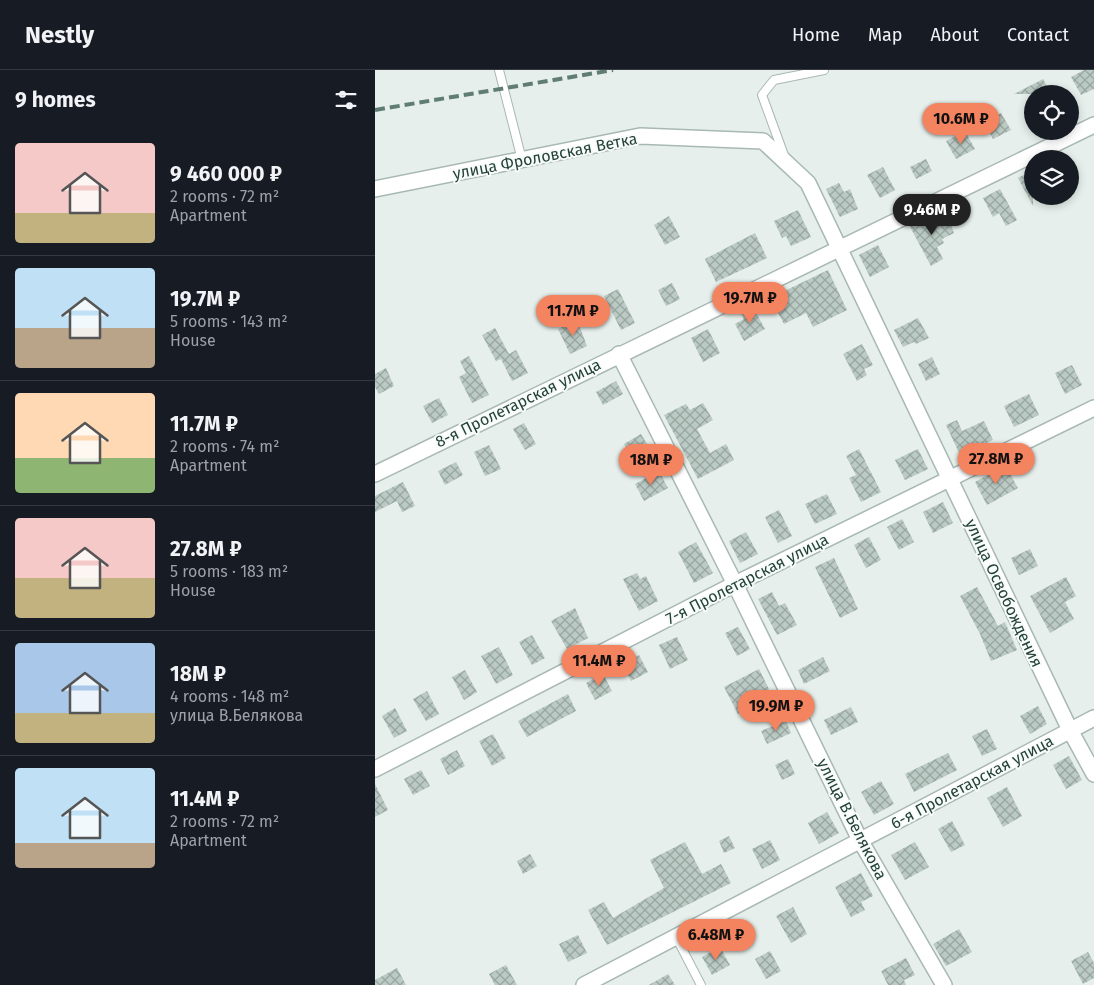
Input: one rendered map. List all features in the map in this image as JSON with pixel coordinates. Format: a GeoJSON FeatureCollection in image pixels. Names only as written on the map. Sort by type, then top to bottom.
{"type":"FeatureCollection","features":[{"type":"Feature","properties":{"kind":"street","name":"8-я Пролетарская улица"},"geometry":{"type":"LineString","coordinates":[[375,474],[1094,124]]}},
{"type":"Feature","properties":{"kind":"street","name":"улица Фроловская Ветка"},"geometry":{"type":"LineString","coordinates":[[375,189],[640,136],[763,141],[808,183],[840,247]]}},
{"type":"Feature","properties":{"kind":"street","name":"улица Освобождения"},"geometry":{"type":"LineString","coordinates":[[840,247],[1070,730],[1094,774]]}},
{"type":"Feature","properties":{"kind":"street","name":"улица В.Белякова"},"geometry":{"type":"LineString","coordinates":[[619,354],[735,584],[860,840],[944,985]]}},
{"type":"Feature","properties":{"kind":"street","name":"7-я Пролетарская улица"},"geometry":{"type":"LineString","coordinates":[[375,769],[735,584],[1094,408]]}},
{"type":"Feature","properties":{"kind":"street","name":"6-я Пролетарская улица"},"geometry":{"type":"LineString","coordinates":[[584,985],[1094,718]]}},
{"type":"Feature","properties":{"kind":"lane"},"geometry":{"type":"LineString","coordinates":[[499,70],[522,160]]}},
{"type":"Feature","properties":{"kind":"lane"},"geometry":{"type":"LineString","coordinates":[[787,164],[762,95],[774,80],[824,70]]}},
{"type":"Feature","properties":{"kind":"lane"},"geometry":{"type":"LineString","coordinates":[[676,937],[701,985]]}},
{"type":"Feature","properties":{"kind":"building"},"geometry":{"type":"Polygon","coordinates":[[[1084,70],[1094,70],[1094,89],[1081,95],[1079,85],[1075,85],[1071,77],[1084,70]]]}},
{"type":"Feature","properties":{"kind":"building"},"geometry":{"type":"Polygon","coordinates":[[[1043,79],[1046,85],[1031,85],[1043,79]]]}},
{"type":"Feature","properties":{"kind":"building"},"geometry":{"type":"Polygon","coordinates":[[[1024,89],[1024,94],[1014,94],[1024,89]]]}},
{"type":"Feature","properties":{"kind":"building"},"geometry":{"type":"Polygon","coordinates":[[[1001,113],[1011,130],[993,139],[984,122],[1001,113]]]}},
{"type":"Feature","properties":{"kind":"building"},"geometry":{"type":"Polygon","coordinates":[[[965,131],[975,149],[956,159],[946,141],[965,131]]]}},
{"type":"Feature","properties":{"kind":"building"},"geometry":{"type":"Polygon","coordinates":[[[926,159],[932,171],[916,179],[910,167],[926,159]]]}},
{"type":"Feature","properties":{"kind":"building"},"geometry":{"type":"Polygon","coordinates":[[[883,167],[895,190],[880,198],[867,175],[883,167]]]}},
{"type":"Feature","properties":{"kind":"building"},"geometry":{"type":"Polygon","coordinates":[[[1024,175],[1024,189],[1018,178],[1024,175]]]}},
{"type":"Feature","properties":{"kind":"building"},"geometry":{"type":"Polygon","coordinates":[[[839,183],[844,192],[850,189],[858,209],[840,217],[826,189],[839,183]]]}},
{"type":"Feature","properties":{"kind":"building"},"geometry":{"type":"Polygon","coordinates":[[[1000,189],[1017,220],[1006,226],[999,213],[993,217],[983,198],[1000,189]]]}},
{"type":"Feature","properties":{"kind":"building"},"geometry":{"type":"Polygon","coordinates":[[[798,210],[811,237],[791,246],[786,236],[782,238],[774,221],[798,210]]]}},
{"type":"Feature","properties":{"kind":"building"},"geometry":{"type":"Polygon","coordinates":[[[946,212],[954,233],[942,239],[944,243],[937,247],[943,259],[931,266],[909,225],[921,219],[923,224],[946,212]]]}},
{"type":"Feature","properties":{"kind":"building"},"geometry":{"type":"Polygon","coordinates":[[[669,216],[680,237],[665,245],[654,225],[669,216]]]}},
{"type":"Feature","properties":{"kind":"building"},"geometry":{"type":"Polygon","coordinates":[[[755,233],[767,258],[716,282],[705,259],[755,233]]]}},
{"type":"Feature","properties":{"kind":"building"},"geometry":{"type":"Polygon","coordinates":[[[878,245],[889,267],[870,277],[859,255],[878,245]]]}},
{"type":"Feature","properties":{"kind":"building"},"geometry":{"type":"Polygon","coordinates":[[[828,270],[847,310],[813,327],[806,313],[784,324],[770,298],[828,270]]]}},
{"type":"Feature","properties":{"kind":"building"},"geometry":{"type":"Polygon","coordinates":[[[672,283],[680,299],[666,306],[658,290],[672,283]]]}},
{"type":"Feature","properties":{"kind":"building"},"geometry":{"type":"Polygon","coordinates":[[[618,289],[635,323],[621,330],[604,296],[618,289]]]}},
{"type":"Feature","properties":{"kind":"building"},"geometry":{"type":"Polygon","coordinates":[[[752,305],[765,329],[744,341],[735,324],[744,319],[740,311],[752,305]]]}},
{"type":"Feature","properties":{"kind":"building"},"geometry":{"type":"Polygon","coordinates":[[[918,318],[929,338],[903,347],[894,330],[918,318]]]}},
{"type":"Feature","properties":{"kind":"building"},"geometry":{"type":"Polygon","coordinates":[[[574,321],[577,326],[579,325],[587,346],[570,354],[558,329],[574,321]]]}},
{"type":"Feature","properties":{"kind":"building"},"geometry":{"type":"Polygon","coordinates":[[[495,328],[509,354],[516,350],[528,373],[512,381],[501,359],[496,361],[482,335],[495,328]]]}},
{"type":"Feature","properties":{"kind":"building"},"geometry":{"type":"Polygon","coordinates":[[[708,329],[720,353],[703,362],[691,338],[708,329]]]}},
{"type":"Feature","properties":{"kind":"building"},"geometry":{"type":"Polygon","coordinates":[[[862,344],[873,365],[864,369],[867,375],[857,381],[843,354],[862,344]]]}},
{"type":"Feature","properties":{"kind":"building"},"geometry":{"type":"Polygon","coordinates":[[[469,356],[489,395],[472,403],[459,377],[466,373],[460,361],[469,356]]]}},
{"type":"Feature","properties":{"kind":"building"},"geometry":{"type":"Polygon","coordinates":[[[932,357],[940,374],[926,381],[918,364],[932,357]]]}},
{"type":"Feature","properties":{"kind":"building"},"geometry":{"type":"Polygon","coordinates":[[[1072,365],[1082,385],[1065,394],[1055,373],[1072,365]]]}},
{"type":"Feature","properties":{"kind":"building"},"geometry":{"type":"Polygon","coordinates":[[[386,368],[394,386],[379,394],[375,387],[375,374],[386,368]]]}},
{"type":"Feature","properties":{"kind":"building"},"geometry":{"type":"Polygon","coordinates":[[[616,381],[623,394],[603,405],[596,392],[616,381]]]}},
{"type":"Feature","properties":{"kind":"building"},"geometry":{"type":"Polygon","coordinates":[[[1029,394],[1039,415],[1014,427],[1004,406],[1029,394]]]}},
{"type":"Feature","properties":{"kind":"building"},"geometry":{"type":"Polygon","coordinates":[[[439,398],[448,415],[432,423],[423,406],[439,398]]]}},
{"type":"Feature","properties":{"kind":"building"},"geometry":{"type":"Polygon","coordinates":[[[703,403],[713,420],[697,429],[710,453],[726,444],[734,460],[698,479],[664,415],[686,404],[690,410],[703,403]]]}},
{"type":"Feature","properties":{"kind":"building"},"geometry":{"type":"Polygon","coordinates":[[[957,420],[962,431],[984,421],[993,440],[960,455],[946,425],[957,420]]]}},
{"type":"Feature","properties":{"kind":"building"},"geometry":{"type":"Polygon","coordinates":[[[524,423],[536,444],[525,450],[513,429],[524,423]]]}},
{"type":"Feature","properties":{"kind":"building"},"geometry":{"type":"Polygon","coordinates":[[[641,434],[650,449],[632,459],[624,444],[641,434]]]}},
{"type":"Feature","properties":{"kind":"building"},"geometry":{"type":"Polygon","coordinates":[[[489,445],[501,469],[485,476],[474,452],[489,445]]]}},
{"type":"Feature","properties":{"kind":"building"},"geometry":{"type":"Polygon","coordinates":[[[859,449],[881,492],[861,502],[849,478],[856,475],[846,456],[859,449]]]}},
{"type":"Feature","properties":{"kind":"building"},"geometry":{"type":"Polygon","coordinates":[[[918,449],[928,469],[905,480],[895,460],[918,449]]]}},
{"type":"Feature","properties":{"kind":"building"},"geometry":{"type":"Polygon","coordinates":[[[456,462],[463,475],[445,485],[438,471],[456,462]]]}},
{"type":"Feature","properties":{"kind":"building"},"geometry":{"type":"Polygon","coordinates":[[[1005,465],[1018,488],[987,505],[975,482],[1005,465]]]}},
{"type":"Feature","properties":{"kind":"building"},"geometry":{"type":"Polygon","coordinates":[[[659,471],[668,488],[644,501],[635,484],[659,471]]]}},
{"type":"Feature","properties":{"kind":"building"},"geometry":{"type":"Polygon","coordinates":[[[403,482],[415,506],[402,512],[397,501],[375,512],[375,496],[403,482]]]}},
{"type":"Feature","properties":{"kind":"building"},"geometry":{"type":"Polygon","coordinates":[[[827,494],[837,514],[815,524],[805,504],[827,494]]]}},
{"type":"Feature","properties":{"kind":"building"},"geometry":{"type":"Polygon","coordinates":[[[943,502],[953,523],[933,533],[923,512],[943,502]]]}},
{"type":"Feature","properties":{"kind":"building"},"geometry":{"type":"Polygon","coordinates":[[[779,510],[792,536],[778,543],[765,517],[779,510]]]}},
{"type":"Feature","properties":{"kind":"building"},"geometry":{"type":"Polygon","coordinates":[[[902,519],[914,542],[899,550],[887,527],[902,519]]]}},
{"type":"Feature","properties":{"kind":"building"},"geometry":{"type":"Polygon","coordinates":[[[746,532],[758,554],[740,563],[729,541],[746,532]]]}},
{"type":"Feature","properties":{"kind":"building"},"geometry":{"type":"Polygon","coordinates":[[[869,537],[881,560],[866,568],[854,545],[869,537]]]}},
{"type":"Feature","properties":{"kind":"building"},"geometry":{"type":"Polygon","coordinates":[[[696,542],[713,573],[694,583],[678,552],[696,542]]]}},
{"type":"Feature","properties":{"kind":"building"},"geometry":{"type":"Polygon","coordinates":[[[1030,549],[1038,566],[1019,575],[1011,558],[1030,549]]]}},
{"type":"Feature","properties":{"kind":"building"},"geometry":{"type":"Polygon","coordinates":[[[834,558],[858,609],[840,618],[815,567],[834,558]]]}},
{"type":"Feature","properties":{"kind":"building"},"geometry":{"type":"Polygon","coordinates":[[[637,573],[640,579],[646,576],[658,601],[639,611],[623,579],[637,573]]]}},
{"type":"Feature","properties":{"kind":"building"},"geometry":{"type":"Polygon","coordinates":[[[1066,577],[1076,596],[1065,602],[1074,619],[1050,633],[1030,596],[1066,577]]]}},
{"type":"Feature","properties":{"kind":"building"},"geometry":{"type":"Polygon","coordinates":[[[977,587],[998,626],[1005,622],[1017,650],[991,661],[980,634],[960,596],[977,587]]]}},
{"type":"Feature","properties":{"kind":"building"},"geometry":{"type":"Polygon","coordinates":[[[772,592],[779,606],[785,603],[797,625],[777,635],[758,599],[772,592]]]}},
{"type":"Feature","properties":{"kind":"building"},"geometry":{"type":"Polygon","coordinates":[[[575,608],[588,638],[567,649],[551,621],[575,608]]]}},
{"type":"Feature","properties":{"kind":"building"},"geometry":{"type":"Polygon","coordinates":[[[738,627],[750,649],[737,656],[725,633],[738,627]]]}},
{"type":"Feature","properties":{"kind":"building"},"geometry":{"type":"Polygon","coordinates":[[[532,635],[545,658],[532,665],[519,642],[532,635]]]}},
{"type":"Feature","properties":{"kind":"building"},"geometry":{"type":"Polygon","coordinates":[[[677,637],[688,660],[670,669],[659,645],[677,637]]]}},
{"type":"Feature","properties":{"kind":"building"},"geometry":{"type":"Polygon","coordinates":[[[499,647],[513,675],[496,684],[481,656],[499,647]]]}},
{"type":"Feature","properties":{"kind":"building"},"geometry":{"type":"Polygon","coordinates":[[[639,655],[648,672],[631,681],[622,664],[639,655]]]}},
{"type":"Feature","properties":{"kind":"building"},"geometry":{"type":"Polygon","coordinates":[[[823,657],[830,671],[804,684],[798,670],[823,657]]]}},
{"type":"Feature","properties":{"kind":"building"},"geometry":{"type":"Polygon","coordinates":[[[759,669],[769,689],[760,694],[763,701],[738,714],[724,687],[759,669]]]}},
{"type":"Feature","properties":{"kind":"building"},"geometry":{"type":"Polygon","coordinates":[[[465,670],[477,692],[464,700],[452,677],[465,670]]]}},
{"type":"Feature","properties":{"kind":"building"},"geometry":{"type":"Polygon","coordinates":[[[603,674],[612,691],[595,700],[586,683],[603,674]]]}},
{"type":"Feature","properties":{"kind":"building"},"geometry":{"type":"Polygon","coordinates":[[[427,691],[439,714],[426,721],[413,699],[427,691]]]}},
{"type":"Feature","properties":{"kind":"building"},"geometry":{"type":"Polygon","coordinates":[[[568,694],[576,711],[527,737],[518,721],[568,694]]]}},
{"type":"Feature","properties":{"kind":"building"},"geometry":{"type":"Polygon","coordinates":[[[1038,706],[1047,724],[1030,734],[1020,716],[1038,706]]]}},
{"type":"Feature","properties":{"kind":"building"},"geometry":{"type":"Polygon","coordinates":[[[851,707],[858,722],[831,735],[824,720],[851,707]]]}},
{"type":"Feature","properties":{"kind":"building"},"geometry":{"type":"Polygon","coordinates":[[[395,708],[407,731],[394,738],[382,716],[395,708]]]}},
{"type":"Feature","properties":{"kind":"building"},"geometry":{"type":"Polygon","coordinates":[[[786,721],[791,733],[767,744],[761,731],[786,721]]]}},
{"type":"Feature","properties":{"kind":"building"},"geometry":{"type":"Polygon","coordinates":[[[987,729],[997,749],[982,756],[972,736],[987,729]]]}},
{"type":"Feature","properties":{"kind":"building"},"geometry":{"type":"Polygon","coordinates":[[[493,734],[506,758],[492,766],[479,741],[493,734]]]}},
{"type":"Feature","properties":{"kind":"building"},"geometry":{"type":"Polygon","coordinates":[[[457,750],[465,766],[448,775],[440,759],[457,750]]]}},
{"type":"Feature","properties":{"kind":"building"},"geometry":{"type":"Polygon","coordinates":[[[948,753],[957,770],[914,792],[905,774],[948,753]]]}},
{"type":"Feature","properties":{"kind":"building"},"geometry":{"type":"Polygon","coordinates":[[[1069,756],[1082,780],[1066,789],[1053,765],[1069,756]]]}},
{"type":"Feature","properties":{"kind":"building"},"geometry":{"type":"Polygon","coordinates":[[[788,759],[795,774],[782,780],[775,765],[788,759]]]}},
{"type":"Feature","properties":{"kind":"building"},"geometry":{"type":"Polygon","coordinates":[[[421,770],[430,786],[413,795],[404,779],[421,770]]]}},
{"type":"Feature","properties":{"kind":"building"},"geometry":{"type":"Polygon","coordinates":[[[881,781],[894,804],[874,815],[861,792],[881,781]]]}},
{"type":"Feature","properties":{"kind":"building"},"geometry":{"type":"Polygon","coordinates":[[[375,784],[388,810],[375,817],[375,784]]]}},
{"type":"Feature","properties":{"kind":"building"},"geometry":{"type":"Polygon","coordinates":[[[1007,787],[1022,816],[1003,827],[987,798],[1007,787]]]}},
{"type":"Feature","properties":{"kind":"building"},"geometry":{"type":"Polygon","coordinates":[[[827,812],[839,833],[819,844],[808,823],[827,812]]]}},
{"type":"Feature","properties":{"kind":"building"},"geometry":{"type":"Polygon","coordinates":[[[952,821],[965,845],[951,852],[938,829],[952,821]]]}},
{"type":"Feature","properties":{"kind":"building"},"geometry":{"type":"Polygon","coordinates":[[[729,836],[735,848],[724,853],[719,841],[729,836]]]}},
{"type":"Feature","properties":{"kind":"building"},"geometry":{"type":"Polygon","coordinates":[[[770,840],[780,860],[762,869],[752,849],[770,840]]]}},
{"type":"Feature","properties":{"kind":"building"},"geometry":{"type":"Polygon","coordinates":[[[685,842],[702,874],[721,864],[731,883],[607,945],[588,910],[604,902],[613,918],[664,888],[650,860],[685,842]]]}},
{"type":"Feature","properties":{"kind":"building"},"geometry":{"type":"Polygon","coordinates":[[[915,842],[929,867],[905,880],[891,855],[915,842]]]}},
{"type":"Feature","properties":{"kind":"building"},"geometry":{"type":"Polygon","coordinates":[[[530,854],[537,866],[523,874],[517,861],[530,854]]]}},
{"type":"Feature","properties":{"kind":"building"},"geometry":{"type":"Polygon","coordinates":[[[861,873],[873,896],[861,902],[865,910],[851,917],[835,887],[861,873]]]}},
{"type":"Feature","properties":{"kind":"building"},"geometry":{"type":"Polygon","coordinates":[[[793,907],[807,934],[791,943],[776,916],[793,907]]]}},
{"type":"Feature","properties":{"kind":"building"},"geometry":{"type":"Polygon","coordinates":[[[959,929],[972,952],[946,966],[933,944],[959,929]]]}},
{"type":"Feature","properties":{"kind":"building"},"geometry":{"type":"Polygon","coordinates":[[[578,935],[587,953],[568,962],[559,944],[578,935]]]}},
{"type":"Feature","properties":{"kind":"building"},"geometry":{"type":"Polygon","coordinates":[[[720,947],[730,965],[712,975],[702,957],[720,947]]]}},
{"type":"Feature","properties":{"kind":"building"},"geometry":{"type":"Polygon","coordinates":[[[770,951],[781,971],[766,979],[755,959],[770,951]]]}},
{"type":"Feature","properties":{"kind":"building"},"geometry":{"type":"Polygon","coordinates":[[[1088,952],[1094,963],[1094,978],[1083,984],[1071,961],[1088,952]]]}},
{"type":"Feature","properties":{"kind":"building"},"geometry":{"type":"Polygon","coordinates":[[[906,958],[915,975],[904,980],[906,985],[888,985],[881,971],[906,958]]]}},
{"type":"Feature","properties":{"kind":"building"},"geometry":{"type":"Polygon","coordinates":[[[506,965],[517,985],[495,985],[489,974],[506,965]]]}},
{"type":"Feature","properties":{"kind":"building"},"geometry":{"type":"Polygon","coordinates":[[[397,968],[406,985],[375,985],[375,980],[397,968]]]}},
{"type":"Feature","properties":{"kind":"building"},"geometry":{"type":"Polygon","coordinates":[[[668,974],[675,985],[649,985],[668,974]]]}},
{"type":"Feature","properties":{"kind":"railway"},"geometry":{"type":"LineString","coordinates":[[375,110],[613,70]]}}]}
